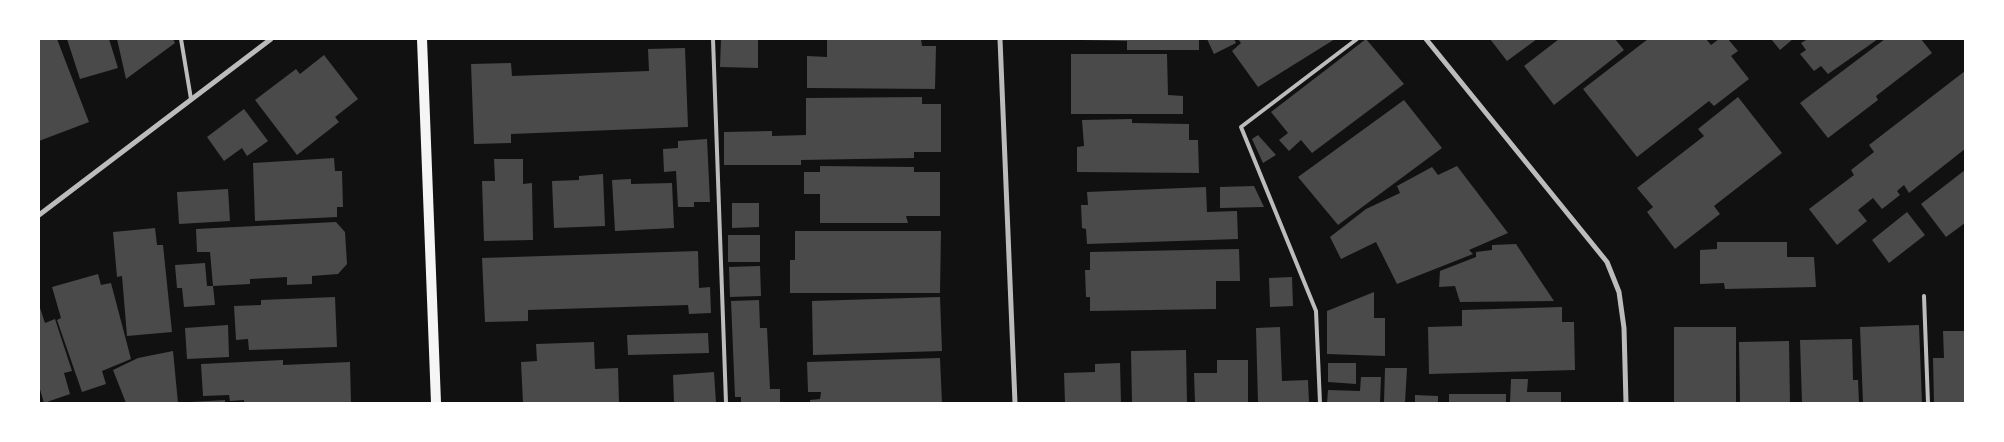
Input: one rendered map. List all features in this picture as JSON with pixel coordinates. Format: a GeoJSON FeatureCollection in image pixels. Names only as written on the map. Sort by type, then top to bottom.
{"type":"FeatureCollection","features":[{"type":"Feature","properties":{"kind":"main road"},"geometry":{"type":"LineString","coordinates":[[422,39],[436,403]]}},
{"type":"Feature","properties":{"kind":"street"},"geometry":{"type":"LineString","coordinates":[[39,215],[271,39]]}},
{"type":"Feature","properties":{"kind":"street"},"geometry":{"type":"LineString","coordinates":[[1000,39],[1015,403]]}},
{"type":"Feature","properties":{"kind":"street"},"geometry":{"type":"LineString","coordinates":[[1426,39],[1607,262],[1619,292],[1624,328],[1626,403]]}},
{"type":"Feature","properties":{"kind":"lane"},"geometry":{"type":"LineString","coordinates":[[181,39],[191,99]]}},
{"type":"Feature","properties":{"kind":"lane"},"geometry":{"type":"LineString","coordinates":[[713,39],[726,403]]}},
{"type":"Feature","properties":{"kind":"lane"},"geometry":{"type":"LineString","coordinates":[[1320,403],[1316,311],[1241,127],[1358,39]]}},
{"type":"Feature","properties":{"kind":"lane"},"geometry":{"type":"LineString","coordinates":[[1924,296],[1928,403]]}},
{"type":"Feature","properties":{"kind":"building"},"geometry":{"type":"Polygon","coordinates":[[[39,39],[57,39],[89,122],[39,141],[39,39]]]}},
{"type":"Feature","properties":{"kind":"building"},"geometry":{"type":"Polygon","coordinates":[[[67,39],[109,39],[118,68],[80,79],[67,39]]]}},
{"type":"Feature","properties":{"kind":"building"},"geometry":{"type":"Polygon","coordinates":[[[117,39],[173,39],[175,43],[126,79],[117,39]]]}},
{"type":"Feature","properties":{"kind":"building"},"geometry":{"type":"Polygon","coordinates":[[[721,39],[758,39],[758,68],[720,67],[721,39]]]}},
{"type":"Feature","properties":{"kind":"building"},"geometry":{"type":"Polygon","coordinates":[[[827,39],[921,39],[922,46],[936,46],[935,89],[807,88],[807,56],[827,57],[827,39]]]}},
{"type":"Feature","properties":{"kind":"building"},"geometry":{"type":"Polygon","coordinates":[[[1081,39],[1199,39],[1199,50],[1127,50],[1127,41],[1081,39]]]}},
{"type":"Feature","properties":{"kind":"building"},"geometry":{"type":"Polygon","coordinates":[[[1207,39],[1234,39],[1236,43],[1214,54],[1207,39]]]}},
{"type":"Feature","properties":{"kind":"building"},"geometry":{"type":"Polygon","coordinates":[[[1238,39],[1335,39],[1258,87],[1232,51],[1241,43],[1238,39]]]}},
{"type":"Feature","properties":{"kind":"building"},"geometry":{"type":"Polygon","coordinates":[[[1366,39],[1404,84],[1312,153],[1301,140],[1289,151],[1279,140],[1288,133],[1271,112],[1366,39]]]}},
{"type":"Feature","properties":{"kind":"building"},"geometry":{"type":"Polygon","coordinates":[[[1490,39],[1537,39],[1507,61],[1490,39]]]}},
{"type":"Feature","properties":{"kind":"building"},"geometry":{"type":"Polygon","coordinates":[[[1559,39],[1615,39],[1624,50],[1554,105],[1524,66],[1559,39]]]}},
{"type":"Feature","properties":{"kind":"building"},"geometry":{"type":"Polygon","coordinates":[[[1648,39],[1706,39],[1711,45],[1719,39],[1728,39],[1738,51],[1731,56],[1749,79],[1714,106],[1709,101],[1637,157],[1583,89],[1648,39]]]}},
{"type":"Feature","properties":{"kind":"building"},"geometry":{"type":"Polygon","coordinates":[[[1771,39],[1793,39],[1780,50],[1771,39]]]}},
{"type":"Feature","properties":{"kind":"building"},"geometry":{"type":"Polygon","coordinates":[[[1808,39],[1878,39],[1828,74],[1821,66],[1814,71],[1800,54],[1806,50],[1801,43],[1808,39]]]}},
{"type":"Feature","properties":{"kind":"building"},"geometry":{"type":"Polygon","coordinates":[[[1885,39],[1921,39],[1932,53],[1876,96],[1878,100],[1828,138],[1800,103],[1885,39]]]}},
{"type":"Feature","properties":{"kind":"building"},"geometry":{"type":"Polygon","coordinates":[[[685,48],[688,127],[511,134],[511,143],[474,144],[471,64],[511,63],[512,76],[649,71],[648,49],[685,48]]]}},
{"type":"Feature","properties":{"kind":"building"},"geometry":{"type":"Polygon","coordinates":[[[1071,54],[1167,54],[1168,95],[1183,96],[1183,114],[1071,114],[1071,54]]]}},
{"type":"Feature","properties":{"kind":"building"},"geometry":{"type":"Polygon","coordinates":[[[324,55],[358,99],[335,117],[339,122],[297,155],[255,100],[296,69],[300,74],[324,55]]]}},
{"type":"Feature","properties":{"kind":"building"},"geometry":{"type":"Polygon","coordinates":[[[1965,71],[1965,149],[1909,193],[1904,185],[1897,191],[1900,195],[1882,209],[1873,198],[1858,210],[1867,221],[1837,245],[1809,209],[1854,175],[1851,170],[1874,152],[1869,145],[1965,71]]]}},
{"type":"Feature","properties":{"kind":"building"},"geometry":{"type":"Polygon","coordinates":[[[922,97],[922,104],[941,104],[941,152],[914,152],[914,158],[801,160],[801,165],[724,165],[724,132],[772,131],[772,136],[806,135],[806,98],[922,97]]]}},
{"type":"Feature","properties":{"kind":"building"},"geometry":{"type":"Polygon","coordinates":[[[1738,97],[1782,153],[1714,206],[1720,214],[1675,249],[1647,212],[1653,207],[1637,188],[1704,136],[1698,129],[1738,97]]]}},
{"type":"Feature","properties":{"kind":"building"},"geometry":{"type":"Polygon","coordinates":[[[1404,100],[1442,148],[1338,225],[1298,177],[1404,100]]]}},
{"type":"Feature","properties":{"kind":"building"},"geometry":{"type":"Polygon","coordinates":[[[244,109],[268,141],[247,156],[242,148],[224,161],[207,137],[244,109]]]}},
{"type":"Feature","properties":{"kind":"building"},"geometry":{"type":"Polygon","coordinates":[[[1132,119],[1132,123],[1189,124],[1189,140],[1198,140],[1199,173],[1077,172],[1077,147],[1084,146],[1082,120],[1132,119]]]}},
{"type":"Feature","properties":{"kind":"building"},"geometry":{"type":"Polygon","coordinates":[[[1258,135],[1276,155],[1263,163],[1252,139],[1258,135]]]}},
{"type":"Feature","properties":{"kind":"building"},"geometry":{"type":"Polygon","coordinates":[[[707,139],[710,202],[694,202],[694,207],[678,207],[676,171],[664,172],[663,149],[678,148],[678,141],[707,139]]]}},
{"type":"Feature","properties":{"kind":"building"},"geometry":{"type":"Polygon","coordinates":[[[334,158],[335,171],[342,171],[343,207],[337,207],[337,217],[255,221],[253,163],[334,158]]]}},
{"type":"Feature","properties":{"kind":"building"},"geometry":{"type":"Polygon","coordinates":[[[494,159],[523,159],[523,184],[532,183],[533,240],[484,241],[482,181],[495,181],[494,159]]]}},
{"type":"Feature","properties":{"kind":"building"},"geometry":{"type":"Polygon","coordinates":[[[820,166],[914,167],[914,172],[940,172],[940,216],[906,216],[908,223],[820,223],[820,194],[804,194],[804,172],[820,172],[820,166]]]}},
{"type":"Feature","properties":{"kind":"building"},"geometry":{"type":"Polygon","coordinates":[[[1457,166],[1508,233],[1469,250],[1473,254],[1397,284],[1376,242],[1341,259],[1330,237],[1366,209],[1400,193],[1397,186],[1432,167],[1438,175],[1457,166]]]}},
{"type":"Feature","properties":{"kind":"building"},"geometry":{"type":"Polygon","coordinates":[[[1965,170],[1965,223],[1946,237],[1921,204],[1965,170]]]}},
{"type":"Feature","properties":{"kind":"building"},"geometry":{"type":"Polygon","coordinates":[[[603,174],[605,226],[554,228],[552,181],[579,180],[579,176],[603,174]]]}},
{"type":"Feature","properties":{"kind":"building"},"geometry":{"type":"Polygon","coordinates":[[[631,179],[631,184],[672,183],[674,228],[615,231],[612,180],[631,179]]]}},
{"type":"Feature","properties":{"kind":"building"},"geometry":{"type":"Polygon","coordinates":[[[1254,186],[1264,207],[1220,208],[1220,187],[1254,186]]]}},
{"type":"Feature","properties":{"kind":"building"},"geometry":{"type":"Polygon","coordinates":[[[1206,187],[1207,212],[1237,211],[1238,239],[1087,244],[1086,229],[1082,228],[1081,205],[1088,205],[1087,192],[1206,187]]]}},
{"type":"Feature","properties":{"kind":"building"},"geometry":{"type":"Polygon","coordinates":[[[228,189],[230,221],[179,224],[177,192],[228,189]]]}},
{"type":"Feature","properties":{"kind":"building"},"geometry":{"type":"Polygon","coordinates":[[[732,203],[759,203],[759,227],[732,228],[732,203]]]}},
{"type":"Feature","properties":{"kind":"building"},"geometry":{"type":"Polygon","coordinates":[[[1907,212],[1925,235],[1889,263],[1872,240],[1907,212]]]}},
{"type":"Feature","properties":{"kind":"building"},"geometry":{"type":"Polygon","coordinates":[[[336,222],[345,232],[347,264],[338,274],[312,276],[312,284],[287,285],[287,277],[250,279],[250,284],[213,286],[210,252],[197,252],[196,229],[336,222]]]}},
{"type":"Feature","properties":{"kind":"building"},"geometry":{"type":"Polygon","coordinates":[[[155,228],[157,245],[163,245],[172,332],[127,336],[122,276],[117,277],[113,232],[155,228]]]}},
{"type":"Feature","properties":{"kind":"building"},"geometry":{"type":"Polygon","coordinates":[[[795,231],[941,231],[940,293],[790,293],[790,260],[795,260],[795,231]]]}},
{"type":"Feature","properties":{"kind":"building"},"geometry":{"type":"Polygon","coordinates":[[[728,235],[760,235],[760,262],[728,262],[728,235]]]}},
{"type":"Feature","properties":{"kind":"building"},"geometry":{"type":"Polygon","coordinates":[[[1717,242],[1787,242],[1787,257],[1814,257],[1816,287],[1725,289],[1724,283],[1700,284],[1700,250],[1717,249],[1717,242]]]}},
{"type":"Feature","properties":{"kind":"building"},"geometry":{"type":"Polygon","coordinates":[[[1516,244],[1554,301],[1460,302],[1455,286],[1439,287],[1440,271],[1476,257],[1476,252],[1492,250],[1492,245],[1516,244]]]}},
{"type":"Feature","properties":{"kind":"building"},"geometry":{"type":"Polygon","coordinates":[[[1239,249],[1240,281],[1216,281],[1216,309],[1090,311],[1090,297],[1086,297],[1085,270],[1090,270],[1090,252],[1239,249]]]}},
{"type":"Feature","properties":{"kind":"building"},"geometry":{"type":"Polygon","coordinates":[[[698,251],[699,288],[710,287],[711,313],[689,314],[688,305],[528,310],[528,321],[485,322],[482,258],[698,251]]]}},
{"type":"Feature","properties":{"kind":"building"},"geometry":{"type":"Polygon","coordinates":[[[205,263],[207,286],[213,286],[215,305],[184,307],[182,288],[177,288],[175,265],[205,263]]]}},
{"type":"Feature","properties":{"kind":"building"},"geometry":{"type":"Polygon","coordinates":[[[760,266],[761,296],[730,297],[729,267],[760,266]]]}},
{"type":"Feature","properties":{"kind":"building"},"geometry":{"type":"Polygon","coordinates":[[[98,274],[101,285],[111,283],[131,359],[102,371],[106,384],[82,392],[57,320],[61,318],[52,287],[98,274]]]}},
{"type":"Feature","properties":{"kind":"building"},"geometry":{"type":"Polygon","coordinates":[[[1292,277],[1293,306],[1270,307],[1269,278],[1292,277]]]}},
{"type":"Feature","properties":{"kind":"building"},"geometry":{"type":"Polygon","coordinates":[[[1374,292],[1374,318],[1385,318],[1385,356],[1327,354],[1327,311],[1374,292]]]}},
{"type":"Feature","properties":{"kind":"building"},"geometry":{"type":"Polygon","coordinates":[[[335,297],[337,347],[249,350],[248,339],[236,340],[234,306],[261,305],[261,300],[335,297]]]}},
{"type":"Feature","properties":{"kind":"building"},"geometry":{"type":"Polygon","coordinates":[[[940,297],[942,351],[813,355],[812,301],[940,297]]]}},
{"type":"Feature","properties":{"kind":"building"},"geometry":{"type":"Polygon","coordinates":[[[759,300],[760,328],[767,328],[770,389],[780,389],[780,403],[741,403],[741,397],[735,397],[731,301],[759,300]]]}},
{"type":"Feature","properties":{"kind":"building"},"geometry":{"type":"Polygon","coordinates":[[[39,305],[45,323],[55,319],[72,371],[64,373],[70,394],[44,403],[39,386],[39,305]]]}},
{"type":"Feature","properties":{"kind":"building"},"geometry":{"type":"Polygon","coordinates":[[[1562,307],[1562,322],[1574,322],[1575,370],[1429,374],[1428,327],[1462,326],[1462,310],[1562,307]]]}},
{"type":"Feature","properties":{"kind":"building"},"geometry":{"type":"Polygon","coordinates":[[[228,325],[229,357],[187,359],[185,328],[228,325]]]}},
{"type":"Feature","properties":{"kind":"building"},"geometry":{"type":"Polygon","coordinates":[[[1919,325],[1922,403],[1863,403],[1860,327],[1919,325]]]}},
{"type":"Feature","properties":{"kind":"building"},"geometry":{"type":"Polygon","coordinates":[[[1280,327],[1282,381],[1308,380],[1309,403],[1258,403],[1256,328],[1280,327]]]}},
{"type":"Feature","properties":{"kind":"building"},"geometry":{"type":"Polygon","coordinates":[[[1674,327],[1736,327],[1736,403],[1674,403],[1674,327]]]}},
{"type":"Feature","properties":{"kind":"building"},"geometry":{"type":"Polygon","coordinates":[[[1943,331],[1965,331],[1965,403],[1934,403],[1933,358],[1944,358],[1943,331]]]}},
{"type":"Feature","properties":{"kind":"building"},"geometry":{"type":"Polygon","coordinates":[[[708,333],[709,353],[628,355],[627,335],[708,333]]]}},
{"type":"Feature","properties":{"kind":"building"},"geometry":{"type":"Polygon","coordinates":[[[1852,339],[1853,380],[1858,380],[1859,403],[1802,403],[1800,340],[1852,339]]]}},
{"type":"Feature","properties":{"kind":"building"},"geometry":{"type":"Polygon","coordinates":[[[1789,341],[1790,403],[1740,403],[1739,342],[1789,341]]]}},
{"type":"Feature","properties":{"kind":"building"},"geometry":{"type":"Polygon","coordinates":[[[594,342],[595,369],[618,368],[619,403],[523,403],[521,362],[537,361],[536,344],[594,342]]]}},
{"type":"Feature","properties":{"kind":"building"},"geometry":{"type":"Polygon","coordinates":[[[1186,350],[1187,403],[1132,403],[1131,351],[1186,350]]]}},
{"type":"Feature","properties":{"kind":"building"},"geometry":{"type":"Polygon","coordinates":[[[173,351],[178,403],[126,403],[113,370],[138,358],[173,351]]]}},
{"type":"Feature","properties":{"kind":"building"},"geometry":{"type":"Polygon","coordinates":[[[940,358],[942,403],[810,403],[810,400],[820,399],[821,392],[808,392],[807,362],[940,358]]]}},
{"type":"Feature","properties":{"kind":"building"},"geometry":{"type":"Polygon","coordinates":[[[283,360],[283,365],[350,362],[351,403],[244,403],[244,400],[230,401],[229,395],[203,396],[201,364],[283,360]]]}},
{"type":"Feature","properties":{"kind":"building"},"geometry":{"type":"Polygon","coordinates":[[[1217,360],[1248,360],[1248,403],[1195,403],[1194,373],[1217,373],[1217,360]]]}},
{"type":"Feature","properties":{"kind":"building"},"geometry":{"type":"Polygon","coordinates":[[[1120,363],[1121,403],[1065,403],[1064,373],[1095,372],[1095,364],[1120,363]]]}},
{"type":"Feature","properties":{"kind":"building"},"geometry":{"type":"Polygon","coordinates":[[[1328,363],[1356,363],[1356,384],[1328,382],[1328,363]]]}},
{"type":"Feature","properties":{"kind":"building"},"geometry":{"type":"Polygon","coordinates":[[[1385,368],[1407,368],[1405,403],[1384,403],[1385,368]]]}},
{"type":"Feature","properties":{"kind":"building"},"geometry":{"type":"Polygon","coordinates":[[[714,372],[716,403],[674,403],[673,375],[714,372]]]}},
{"type":"Feature","properties":{"kind":"building"},"geometry":{"type":"Polygon","coordinates":[[[1361,377],[1381,377],[1380,403],[1327,403],[1328,390],[1360,391],[1361,377]]]}},
{"type":"Feature","properties":{"kind":"building"},"geometry":{"type":"Polygon","coordinates":[[[1511,379],[1528,379],[1527,392],[1561,392],[1561,403],[1510,403],[1511,379]]]}},
{"type":"Feature","properties":{"kind":"building"},"geometry":{"type":"Polygon","coordinates":[[[1449,394],[1506,394],[1506,403],[1449,403],[1449,394]]]}},
{"type":"Feature","properties":{"kind":"building"},"geometry":{"type":"Polygon","coordinates":[[[1415,395],[1438,396],[1438,403],[1415,403],[1415,395]]]}},
{"type":"Feature","properties":{"kind":"building"},"geometry":{"type":"Polygon","coordinates":[[[225,400],[225,403],[191,403],[191,402],[225,400]]]}}]}
